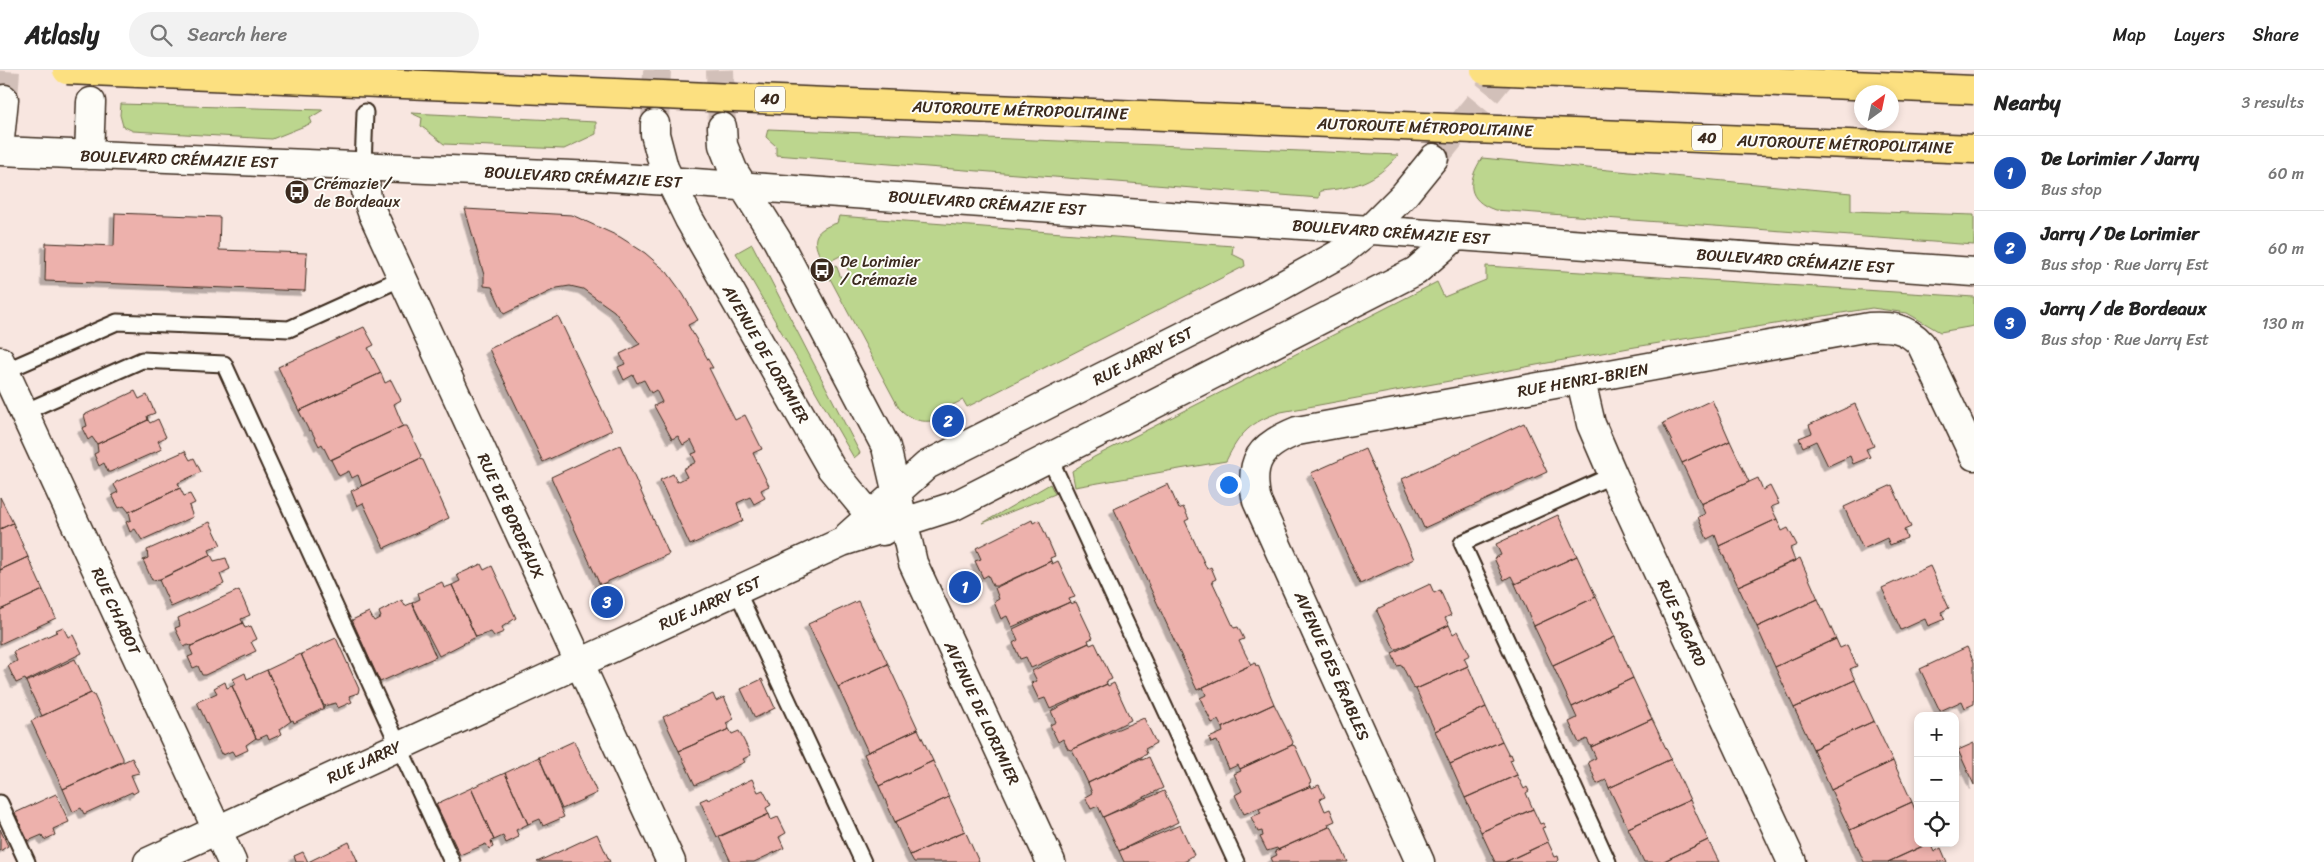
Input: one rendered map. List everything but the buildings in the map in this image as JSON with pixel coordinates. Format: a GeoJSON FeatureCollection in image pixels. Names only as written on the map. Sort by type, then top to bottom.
{"type":"FeatureCollection","features":[{"type":"Feature","properties":{"kind":"highway","name":"AUTOROUTE MÉTROPOLITAINE"},"geometry":{"type":"LineString","coordinates":[[67,70],[1974,149]]}},
{"type":"Feature","properties":{"kind":"highway"},"geometry":{"type":"LineString","coordinates":[[1485,70],[1974,90]]}},
{"type":"Feature","properties":{"kind":"highway"},"geometry":{"type":"LineString","coordinates":[[1941,147],[1974,155]]}},
{"type":"Feature","properties":{"kind":"main road"},"geometry":{"type":"LineString","coordinates":[[0,138],[4,99]]}},
{"type":"Feature","properties":{"kind":"main road"},"geometry":{"type":"LineString","coordinates":[[89,155],[91,102]]}},
{"type":"Feature","properties":{"kind":"main road","name":"AVENUE DE LORIMIER"},"geometry":{"type":"LineString","coordinates":[[655,124],[658,149],[689,219],[830,468],[886,523],[913,563],[1050,862]]}},
{"type":"Feature","properties":{"kind":"main road","name":"AVENUE DE LORIMIER"},"geometry":{"type":"LineString","coordinates":[[722,127],[723,144],[727,156],[776,240],[886,446],[897,493],[886,523]]}},
{"type":"Feature","properties":{"kind":"main road","name":"BOULEVARD CRÉMAZIE EST"},"geometry":{"type":"LineString","coordinates":[[0,152],[595,176],[1974,272]]}},
{"type":"Feature","properties":{"kind":"main road","name":"RUE JARRY EST"},"geometry":{"type":"LineString","coordinates":[[897,493],[927,465],[1325,263],[1370,229],[1404,195],[1434,158]]}},
{"type":"Feature","properties":{"kind":"main road","name":"RUE DE BORDEAUX"},"geometry":{"type":"LineString","coordinates":[[363,166],[363,178],[369,205],[671,862]]}},
{"type":"Feature","properties":{"kind":"main road","name":"RUE JARRY EST"},"geometry":{"type":"LineString","coordinates":[[579,662],[886,523],[954,506],[1050,459],[1416,271],[1455,237]]}},
{"type":"Feature","properties":{"kind":"main road","name":"RUE HENRI-BRIEN"},"geometry":{"type":"LineString","coordinates":[[1254,468],[1261,455],[1271,445],[1297,432],[1869,326],[1887,326],[1906,330],[1921,344],[1974,456]]}},
{"type":"Feature","properties":{"kind":"main road","name":"RUE CHABOT"},"geometry":{"type":"LineString","coordinates":[[2,366],[232,862]]}},
{"type":"Feature","properties":{"kind":"main road","name":"RUE SAGARD"},"geometry":{"type":"LineString","coordinates":[[1580,381],[1592,424],[1613,475],[1792,862]]}},
{"type":"Feature","properties":{"kind":"main road","name":"AVENUE DES ÉRABLES"},"geometry":{"type":"LineString","coordinates":[[1254,468],[1253,484],[1257,501],[1420,862]]}},
{"type":"Feature","properties":{"kind":"main road","name":"RUE JARRY"},"geometry":{"type":"LineString","coordinates":[[148,862],[579,662]]}},
{"type":"Feature","properties":{"kind":"lane"},"geometry":{"type":"LineString","coordinates":[[363,166],[365,112]]}},
{"type":"Feature","properties":{"kind":"lane"},"geometry":{"type":"LineString","coordinates":[[2,366],[117,322],[289,329],[402,278]]}},
{"type":"Feature","properties":{"kind":"lane"},"geometry":{"type":"LineString","coordinates":[[24,412],[142,360],[224,364],[452,862]]}},
{"type":"Feature","properties":{"kind":"lane"},"geometry":{"type":"LineString","coordinates":[[1050,459],[1236,862]]}},
{"type":"Feature","properties":{"kind":"lane"},"geometry":{"type":"LineString","coordinates":[[1608,862],[1462,542],[1613,475]]}},
{"type":"Feature","properties":{"kind":"lane"},"geometry":{"type":"LineString","coordinates":[[737,590],[863,862]]}},
{"type":"Feature","properties":{"kind":"lane"},"geometry":{"type":"LineString","coordinates":[[0,803],[27,862]]}},
{"type":"Feature","properties":{"kind":"green space"},"geometry":{"type":"Polygon","coordinates":[[[121,104],[323,110],[310,118],[312,123],[272,139],[133,131],[123,126],[120,115],[121,104]]]}},
{"type":"Feature","properties":{"kind":"green space"},"geometry":{"type":"Polygon","coordinates":[[[411,113],[596,122],[596,134],[564,149],[444,144],[421,126],[422,118],[411,113]]]}},
{"type":"Feature","properties":{"kind":"green space"},"geometry":{"type":"Polygon","coordinates":[[[768,129],[1398,155],[1381,172],[1364,182],[1343,188],[1320,191],[1319,198],[776,155],[776,146],[766,137],[768,129]]]}},
{"type":"Feature","properties":{"kind":"green space"},"geometry":{"type":"Polygon","coordinates":[[[1482,158],[1851,193],[1851,211],[1974,215],[1974,245],[1495,210],[1479,201],[1472,189],[1474,174],[1482,158]]]}},
{"type":"Feature","properties":{"kind":"green space"},"geometry":{"type":"Polygon","coordinates":[[[839,216],[1233,246],[1232,254],[1244,260],[1245,266],[967,407],[963,400],[946,408],[949,416],[922,421],[910,417],[899,408],[826,271],[836,265],[841,278],[850,273],[840,256],[824,264],[817,249],[816,238],[818,234],[828,226],[837,223],[839,216]]]}},
{"type":"Feature","properties":{"kind":"green space"},"geometry":{"type":"Polygon","coordinates":[[[752,244],[860,453],[854,458],[736,253],[752,244]]]}},
{"type":"Feature","properties":{"kind":"green space"},"geometry":{"type":"Polygon","coordinates":[[[1486,266],[1974,297],[1974,326],[1940,332],[1907,313],[1872,308],[1629,348],[1281,412],[1261,420],[1247,430],[1236,443],[1226,461],[1075,487],[1072,471],[1094,457],[1437,282],[1444,297],[1486,280],[1486,266]]]}},
{"type":"Feature","properties":{"kind":"green space"},"geometry":{"type":"Polygon","coordinates":[[[1050,484],[1055,494],[983,523],[1050,484]]]}},
{"type":"Feature","properties":{"kind":"tunnel"},"geometry":{"type":"LineString","coordinates":[[4,99],[6,70]]}},
{"type":"Feature","properties":{"kind":"tunnel"},"geometry":{"type":"LineString","coordinates":[[655,124],[657,70]]}},
{"type":"Feature","properties":{"kind":"tunnel"},"geometry":{"type":"LineString","coordinates":[[720,70],[722,127]]}},
{"type":"Feature","properties":{"kind":"tunnel"},"geometry":{"type":"LineString","coordinates":[[1434,158],[1506,70]]}},
{"type":"Feature","properties":{"kind":"place","name":"Crémazie / de Bordeaux"},"geometry":{"type":"Point","coordinates":[297,192]}},
{"type":"Feature","properties":{"kind":"place","name":"De Lorimier / Crémazie"},"geometry":{"type":"Point","coordinates":[822,270]}},
{"type":"Feature","properties":{"kind":"place","name":"Jarry / De Lorimier"},"geometry":{"type":"Point","coordinates":[948,421]}},
{"type":"Feature","properties":{"kind":"place","name":"De Lorimier / Jarry"},"geometry":{"type":"Point","coordinates":[965,587]}},
{"type":"Feature","properties":{"kind":"place","name":"Jarry / de Bordeaux"},"geometry":{"type":"Point","coordinates":[607,602]}}]}
